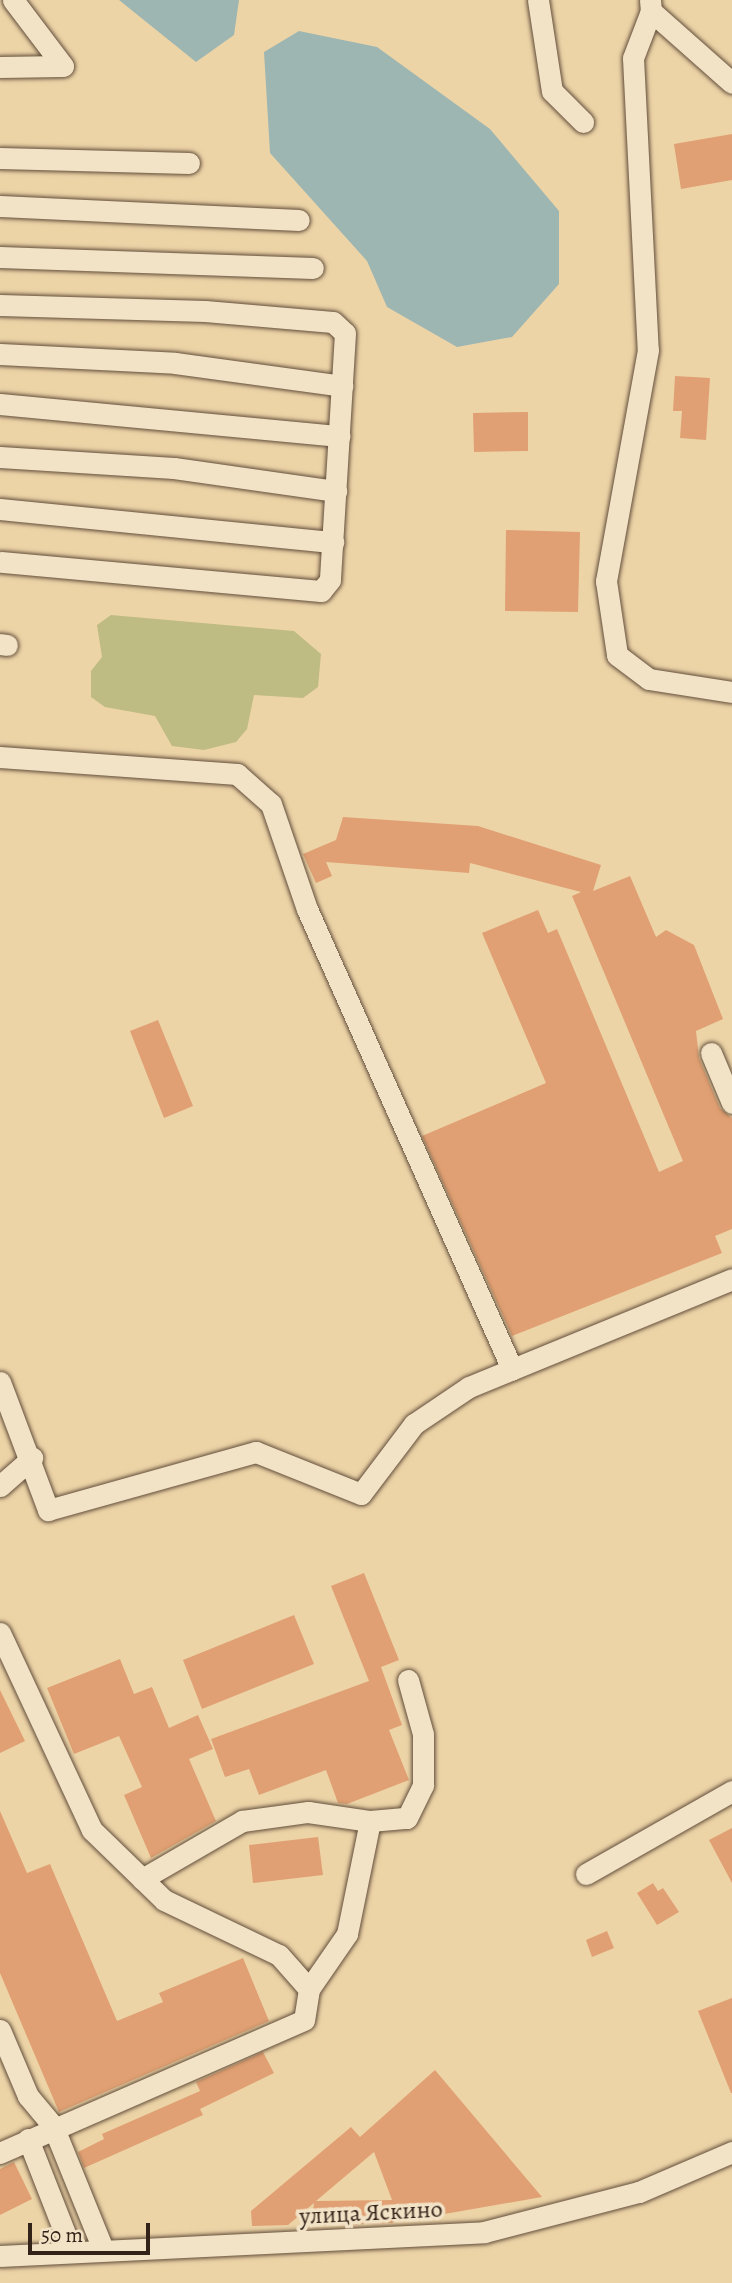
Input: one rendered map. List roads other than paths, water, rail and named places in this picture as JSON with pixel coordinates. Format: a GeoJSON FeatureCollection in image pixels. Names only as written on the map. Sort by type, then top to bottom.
{"type":"FeatureCollection","features":[{"type":"Feature","properties":{"kind":"street"},"geometry":{"type":"LineString","coordinates":[[0,67],[62,66],[13,0]]}},
{"type":"Feature","properties":{"kind":"street"},"geometry":{"type":"LineString","coordinates":[[538,0],[552,91],[583,122]]}},
{"type":"Feature","properties":{"kind":"street"},"geometry":{"type":"LineString","coordinates":[[732,83],[651,6],[633,58],[648,350],[606,580],[617,655],[649,679],[732,692]]}},
{"type":"Feature","properties":{"kind":"street"},"geometry":{"type":"LineString","coordinates":[[0,158],[189,163]]}},
{"type":"Feature","properties":{"kind":"street"},"geometry":{"type":"LineString","coordinates":[[0,206],[299,220]]}},
{"type":"Feature","properties":{"kind":"street"},"geometry":{"type":"LineString","coordinates":[[0,257],[313,268]]}},
{"type":"Feature","properties":{"kind":"street"},"geometry":{"type":"LineString","coordinates":[[0,305],[333,322],[345,333],[330,580],[321,591],[0,562]]}},
{"type":"Feature","properties":{"kind":"street"},"geometry":{"type":"LineString","coordinates":[[0,354],[175,363],[342,386]]}},
{"type":"Feature","properties":{"kind":"street"},"geometry":{"type":"LineString","coordinates":[[0,404],[339,436]]}},
{"type":"Feature","properties":{"kind":"street"},"geometry":{"type":"LineString","coordinates":[[0,457],[174,468],[336,491]]}},
{"type":"Feature","properties":{"kind":"street"},"geometry":{"type":"LineString","coordinates":[[0,509],[332,542]]}},
{"type":"Feature","properties":{"kind":"street"},"geometry":{"type":"LineString","coordinates":[[0,757],[237,774],[271,804],[307,909],[512,1369]]}},
{"type":"Feature","properties":{"kind":"street"},"geometry":{"type":"LineString","coordinates":[[711,1053],[732,1103]]}},
{"type":"Feature","properties":{"kind":"street"},"geometry":{"type":"LineString","coordinates":[[0,1382],[32,1458],[48,1510],[256,1452],[360,1494],[414,1424],[469,1387],[732,1279]]}},
{"type":"Feature","properties":{"kind":"street"},"geometry":{"type":"LineString","coordinates":[[0,1486],[32,1458]]}},
{"type":"Feature","properties":{"kind":"street"},"geometry":{"type":"LineString","coordinates":[[0,1633],[92,1830],[164,1900],[279,1955],[309,1989]]}},
{"type":"Feature","properties":{"kind":"street"},"geometry":{"type":"LineString","coordinates":[[142,1879],[242,1821],[308,1812],[370,1821],[407,1818],[423,1785],[423,1734],[408,1680]]}},
{"type":"Feature","properties":{"kind":"street"},"geometry":{"type":"LineString","coordinates":[[586,1874],[732,1791]]}},
{"type":"Feature","properties":{"kind":"street"},"geometry":{"type":"LineString","coordinates":[[0,2153],[53,2126],[304,2021],[309,1989],[347,1934],[370,1821]]}},
{"type":"Feature","properties":{"kind":"street"},"geometry":{"type":"LineString","coordinates":[[0,2030],[28,2096],[53,2126],[103,2249]]}},
{"type":"Feature","properties":{"kind":"street"},"geometry":{"type":"LineString","coordinates":[[28,2139],[71,2249]]}},
{"type":"Feature","properties":{"kind":"street","name":"улица Яскино"},"geometry":{"type":"LineString","coordinates":[[0,2256],[71,2249],[484,2232],[639,2192],[732,2152]]}},
{"type":"Feature","properties":{"kind":"water"},"geometry":{"type":"Polygon","coordinates":[[[119,0],[239,0],[234,35],[196,62],[119,0]]]}},
{"type":"Feature","properties":{"kind":"water"},"geometry":{"type":"Polygon","coordinates":[[[299,31],[377,47],[490,129],[559,211],[559,284],[512,337],[457,347],[387,307],[367,261],[270,153],[264,52],[299,31]]]}}]}
